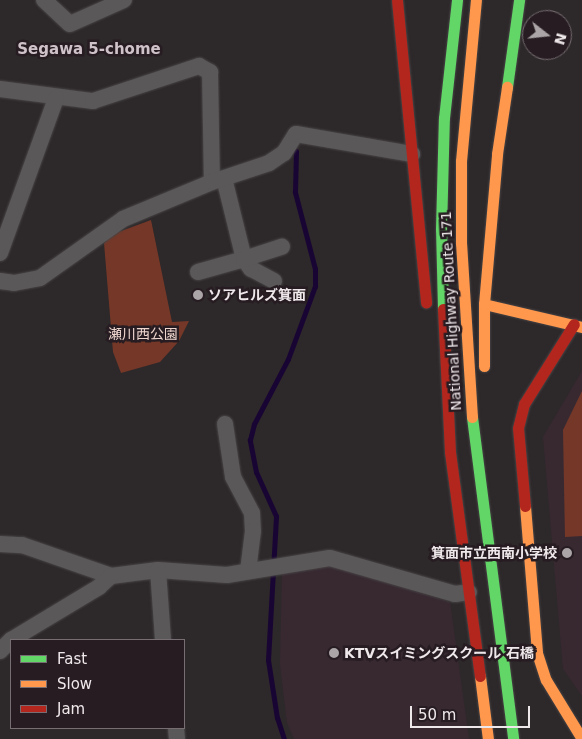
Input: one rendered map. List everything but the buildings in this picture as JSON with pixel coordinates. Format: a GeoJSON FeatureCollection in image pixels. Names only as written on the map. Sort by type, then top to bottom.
{"type":"FeatureCollection","features":[{"type":"Feature","properties":{"kind":"main road"},"geometry":{"type":"LineString","coordinates":[[397,0],[427,314]]}},
{"type":"Feature","properties":{"kind":"main road","name":"National Highway Route 171"},"geometry":{"type":"LineString","coordinates":[[456,0],[444,118],[441,229],[448,432],[488,739]]}},
{"type":"Feature","properties":{"kind":"main road","name":"National Highway Route 171"},"geometry":{"type":"LineString","coordinates":[[476,0],[461,161],[461,243],[469,399],[481,477],[513,739]]}},
{"type":"Feature","properties":{"kind":"main road"},"geometry":{"type":"LineString","coordinates":[[484,380],[484,304],[497,154],[519,0]]}},
{"type":"Feature","properties":{"kind":"main road"},"geometry":{"type":"LineString","coordinates":[[484,304],[578,325],[524,404],[518,428],[537,653],[546,680],[582,739]]}},
{"type":"Feature","properties":{"kind":"main road"},"geometry":{"type":"LineString","coordinates":[[432,351],[448,432]]}},
{"type":"Feature","properties":{"kind":"main road"},"geometry":{"type":"LineString","coordinates":[[481,477],[484,408]]}},
{"type":"Feature","properties":{"kind":"street"},"geometry":{"type":"LineString","coordinates":[[44,0],[70,24],[124,0]]}},
{"type":"Feature","properties":{"kind":"street"},"geometry":{"type":"LineString","coordinates":[[0,88],[56,98],[93,101],[199,66],[210,72],[218,180],[244,259],[250,269],[274,281]]}},
{"type":"Feature","properties":{"kind":"street"},"geometry":{"type":"LineString","coordinates":[[0,254],[56,98]]}},
{"type":"Feature","properties":{"kind":"street"},"geometry":{"type":"LineString","coordinates":[[0,281],[14,283],[40,278],[123,219],[218,180],[269,163],[284,153],[296,134],[412,154]]}},
{"type":"Feature","properties":{"kind":"street"},"geometry":{"type":"LineString","coordinates":[[198,272],[282,247]]}},
{"type":"Feature","properties":{"kind":"street"},"geometry":{"type":"LineString","coordinates":[[224,424],[233,477],[252,513],[253,531],[248,571]]}},
{"type":"Feature","properties":{"kind":"street"},"geometry":{"type":"LineString","coordinates":[[0,544],[22,545],[110,576],[158,570],[227,575],[330,558],[455,594],[469,592]]}},
{"type":"Feature","properties":{"kind":"street"},"geometry":{"type":"LineString","coordinates":[[158,570],[163,639]]}},
{"type":"Feature","properties":{"kind":"street"},"geometry":{"type":"LineString","coordinates":[[13,639],[99,587],[110,576]]}},
{"type":"Feature","properties":{"kind":"street"},"geometry":{"type":"LineString","coordinates":[[0,651],[10,641]]}},
{"type":"Feature","properties":{"kind":"shaded area","name":"箕面市立西南小学校"},"geometry":{"type":"Polygon","coordinates":[[[582,371],[582,696],[563,669],[543,437],[582,371]]]}},
{"type":"Feature","properties":{"kind":"shaded area"},"geometry":{"type":"Polygon","coordinates":[[[326,564],[450,602],[469,739],[294,739],[287,723],[280,664],[282,572],[326,564]]]}},
{"type":"Feature","properties":{"kind":"green space","name":"瀬川西公園"},"geometry":{"type":"Polygon","coordinates":[[[151,220],[172,322],[189,321],[179,341],[160,362],[121,373],[113,352],[104,243],[113,234],[151,220]]]}},
{"type":"Feature","properties":{"kind":"green space"},"geometry":{"type":"Polygon","coordinates":[[[582,391],[582,536],[565,537],[563,430],[582,391]]]}},
{"type":"Feature","properties":{"kind":"waterway"},"geometry":{"type":"LineString","coordinates":[[284,739],[277,718],[268,660],[276,516],[256,472],[250,440],[254,424],[288,359],[315,286],[315,269],[295,192],[296,151]]}},
{"type":"Feature","properties":{"kind":"traffic: fast"},"geometry":{"type":"LineString","coordinates":[[443,309],[441,229],[444,118],[457,0]]}},
{"type":"Feature","properties":{"kind":"traffic: fast"},"geometry":{"type":"LineString","coordinates":[[507,87],[519,0]]}},
{"type":"Feature","properties":{"kind":"traffic: fast"},"geometry":{"type":"LineString","coordinates":[[472,417],[513,739]]}},
{"type":"Feature","properties":{"kind":"traffic: slow"},"geometry":{"type":"LineString","coordinates":[[472,417],[461,243],[461,161],[476,0]]}},
{"type":"Feature","properties":{"kind":"traffic: slow"},"geometry":{"type":"LineString","coordinates":[[484,366],[484,304],[497,154],[507,87]]}},
{"type":"Feature","properties":{"kind":"traffic: slow"},"geometry":{"type":"LineString","coordinates":[[484,304],[582,327]]}},
{"type":"Feature","properties":{"kind":"traffic: slow"},"geometry":{"type":"LineString","coordinates":[[525,506],[537,653],[546,680],[582,739]]}},
{"type":"Feature","properties":{"kind":"traffic: slow"},"geometry":{"type":"LineString","coordinates":[[480,676],[488,739]]}},
{"type":"Feature","properties":{"kind":"traffic: jam"},"geometry":{"type":"LineString","coordinates":[[397,0],[426,303]]}},
{"type":"Feature","properties":{"kind":"traffic: jam"},"geometry":{"type":"LineString","coordinates":[[443,309],[450,452],[480,676]]}},
{"type":"Feature","properties":{"kind":"traffic: jam"},"geometry":{"type":"LineString","coordinates":[[525,506],[518,428],[524,404],[574,324]]}},
{"type":"Feature","properties":{"kind":"place","name":"ソアヒルズ箕面"},"geometry":{"type":"Point","coordinates":[198,295]}},
{"type":"Feature","properties":{"kind":"place","name":"箕面市立西南小学校"},"geometry":{"type":"Point","coordinates":[567,553]}},
{"type":"Feature","properties":{"kind":"place","name":"KTVスイミングスクール 石橋"},"geometry":{"type":"Point","coordinates":[334,653]}},
{"type":"Feature","properties":{"kind":"district","name":"Segawa 5-chome"},"geometry":{"type":"Point","coordinates":[89,50]}}]}
